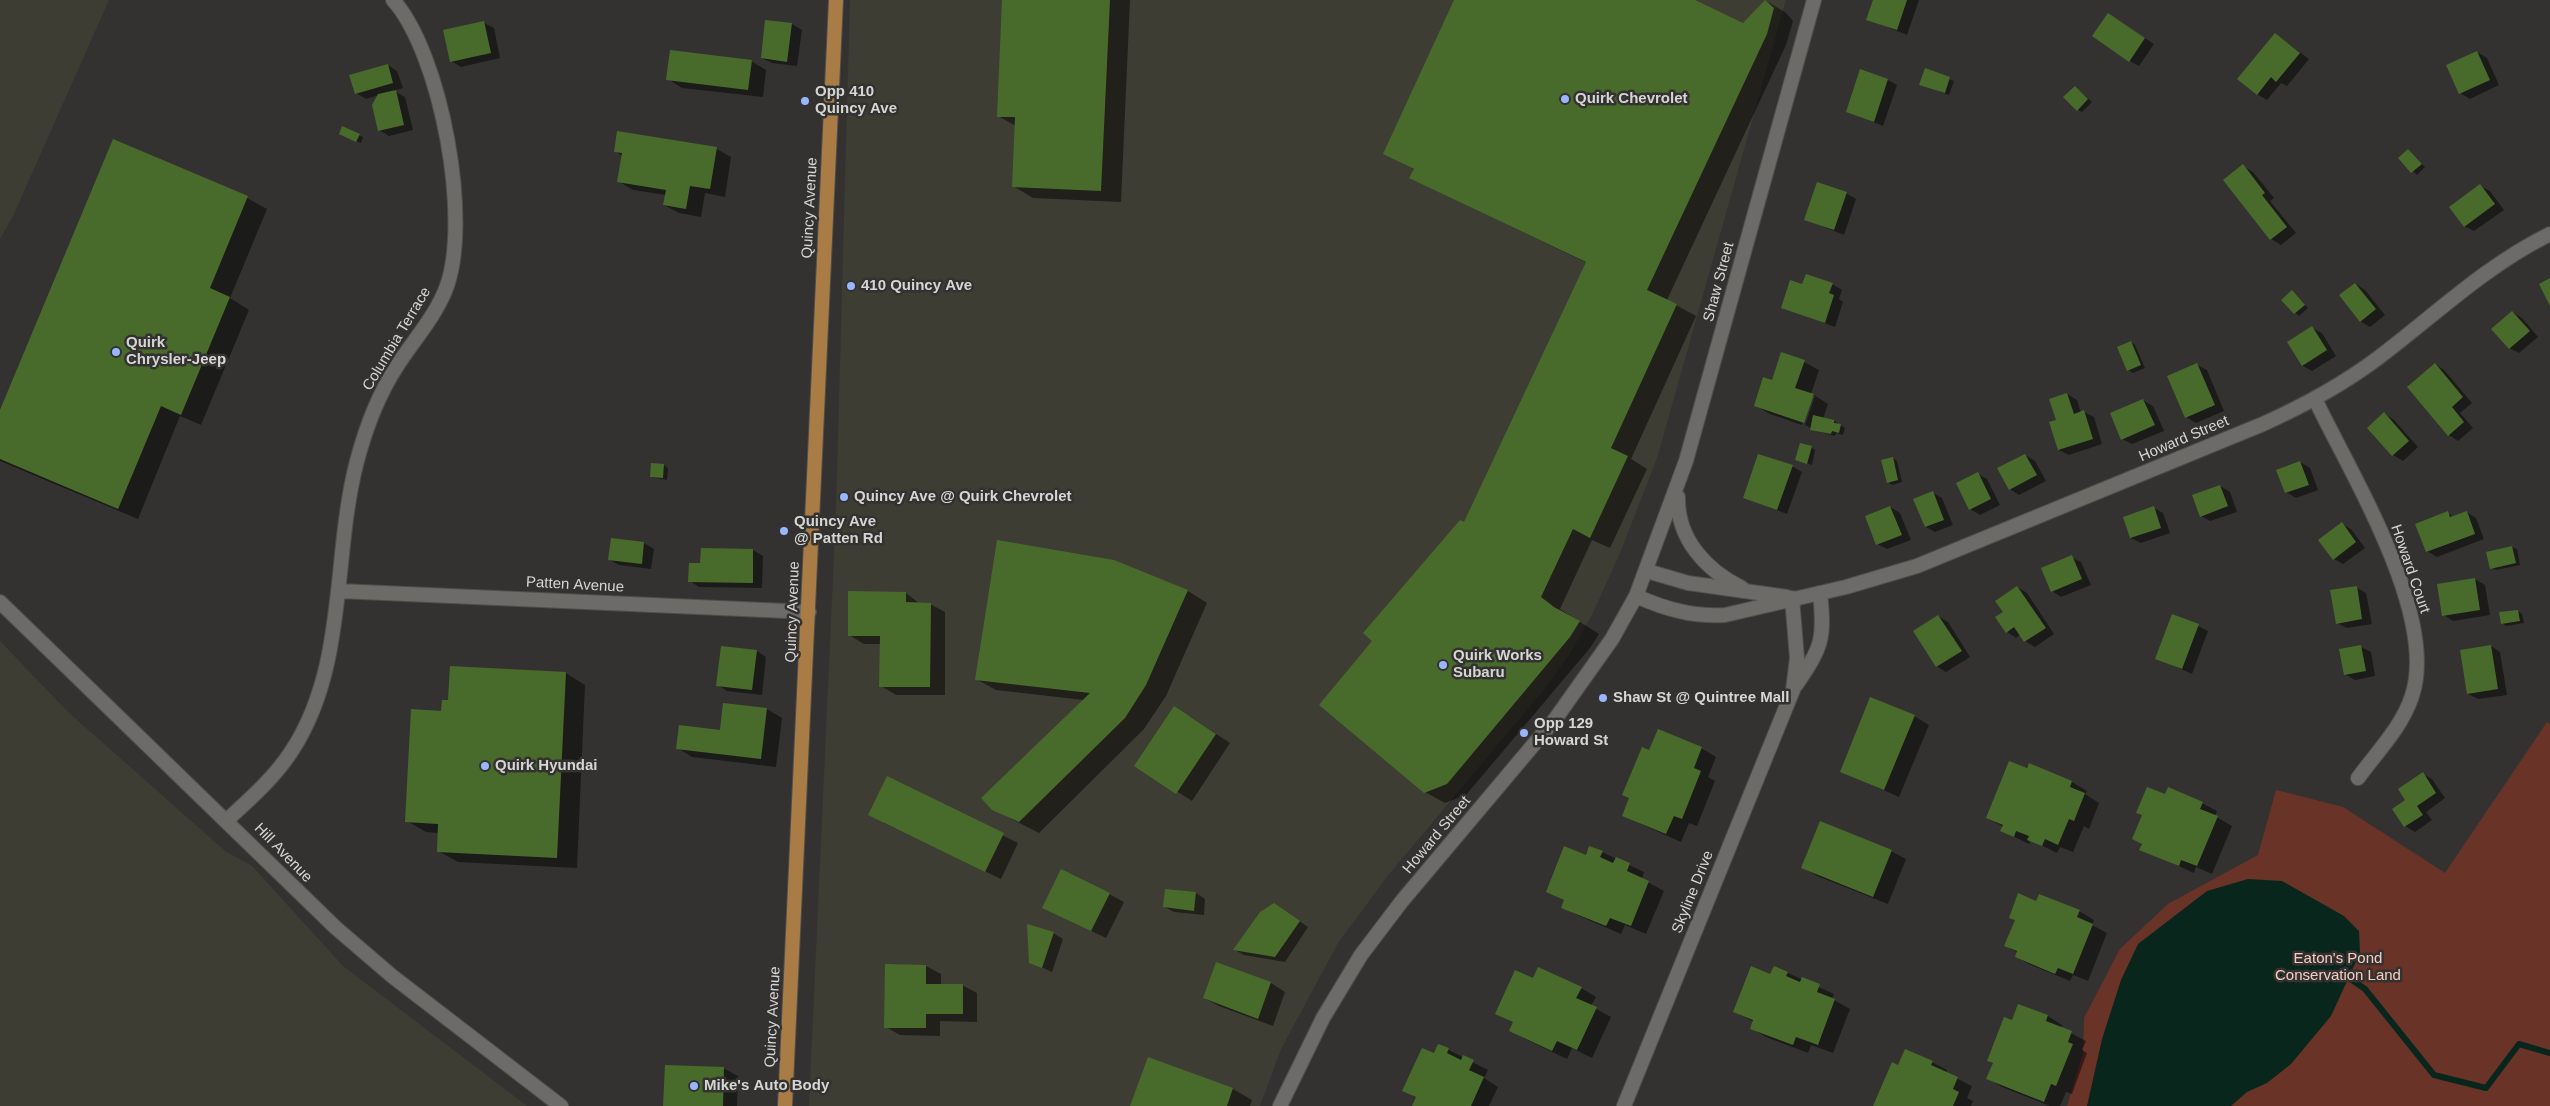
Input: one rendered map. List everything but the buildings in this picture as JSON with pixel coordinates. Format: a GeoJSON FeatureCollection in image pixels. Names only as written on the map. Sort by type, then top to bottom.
{"type":"FeatureCollection","features":[{"type":"Feature","properties":{"kind":"main road","name":"Quincy Avenue"},"geometry":{"type":"LineString","coordinates":[[785,1106],[836,0]]}},
{"type":"Feature","properties":{"kind":"street","name":"Columbia Terrace"},"geometry":{"type":"LineString","coordinates":[[227,820],[281,766],[308,721],[324,674],[339,591],[350,496],[365,434],[382,393],[445,292],[451,274],[456,247],[454,183],[439,106],[416,32],[393,0]]}},
{"type":"Feature","properties":{"kind":"street","name":"Shaw Street"},"geometry":{"type":"LineString","coordinates":[[1647,571],[1678,486],[1814,0]]}},
{"type":"Feature","properties":{"kind":"street","name":"Howard Street"},"geometry":{"type":"LineString","coordinates":[[1636,596],[1676,611],[1701,616],[1736,613],[1894,574],[1942,556],[2263,424],[2315,399],[2377,358],[2491,268],[2550,234]]}},
{"type":"Feature","properties":{"kind":"street","name":"Howard Court"},"geometry":{"type":"LineString","coordinates":[[2315,399],[2366,500],[2391,556],[2407,604],[2415,646],[2416,683],[2409,705],[2396,727],[2358,778]]}},
{"type":"Feature","properties":{"kind":"street"},"geometry":{"type":"LineString","coordinates":[[1678,486],[1678,514],[1690,543],[1701,558],[1722,576],[1750,592]]}},
{"type":"Feature","properties":{"kind":"street","name":"Howard Street"},"geometry":{"type":"LineString","coordinates":[[1280,1106],[1323,1018],[1361,955],[1408,894],[1561,710],[1612,639],[1636,596],[1647,571],[1688,583],[1792,598]]}},
{"type":"Feature","properties":{"kind":"street","name":"Patten Avenue"},"geometry":{"type":"LineString","coordinates":[[339,591],[809,612]]}},
{"type":"Feature","properties":{"kind":"street","name":"Skyline Drive"},"geometry":{"type":"LineString","coordinates":[[1624,1106],[1792,690],[1813,660],[1822,641],[1823,619],[1820,593]]}},
{"type":"Feature","properties":{"kind":"street","name":"Skyline Drive"},"geometry":{"type":"LineString","coordinates":[[1792,598],[1797,658],[1792,690]]}},
{"type":"Feature","properties":{"kind":"street","name":"Hill Avenue"},"geometry":{"type":"LineString","coordinates":[[0,602],[227,820],[317,911],[355,945],[561,1106]]}},
{"type":"Feature","properties":{"kind":"shaded area"},"geometry":{"type":"Polygon","coordinates":[[[0,0],[109,0],[13,216],[0,239],[0,0]]]}},
{"type":"Feature","properties":{"kind":"shaded area"},"geometry":{"type":"Polygon","coordinates":[[[850,0],[1786,0],[1657,458],[1620,553],[1592,615],[1571,652],[1543,691],[1389,874],[1338,943],[1281,1049],[1260,1106],[809,1106],[836,511],[850,0]]]}},
{"type":"Feature","properties":{"kind":"shaded area"},"geometry":{"type":"Polygon","coordinates":[[[0,641],[68,712],[225,851],[252,866],[343,966],[527,1106],[0,1106],[0,641]]]}},
{"type":"Feature","properties":{"kind":"shaded area"},"geometry":{"type":"Polygon","coordinates":[[[2248,879],[2282,881],[2344,916],[2359,931],[2360,953],[2331,1016],[2291,1064],[2267,1083],[2247,1092],[2231,1106],[2087,1106],[2102,1039],[2121,980],[2138,944],[2207,891],[2248,879]]]}},
{"type":"Feature","properties":{"kind":"green space","name":"Eaton's Pond Conservation Land"},"geometry":{"type":"Polygon","coordinates":[[[2547,722],[2550,724],[2550,1106],[2067,1106],[2083,1053],[2084,1018],[2120,949],[2168,904],[2258,855],[2276,790],[2343,807],[2445,873],[2547,722]]]}},
{"type":"Feature","properties":{"kind":"waterway"},"geometry":{"type":"LineString","coordinates":[[2349,978],[2365,989],[2434,1075],[2486,1088],[2519,1044],[2550,1053]]}},
{"type":"Feature","properties":{"kind":"place","name":"Quirk Chevrolet"},"geometry":{"type":"Point","coordinates":[1565,99]}},
{"type":"Feature","properties":{"kind":"place","name":"Opp 410 Quincy Ave"},"geometry":{"type":"Point","coordinates":[805,101]}},
{"type":"Feature","properties":{"kind":"place","name":"410 Quincy Ave"},"geometry":{"type":"Point","coordinates":[851,286]}},
{"type":"Feature","properties":{"kind":"place","name":"Quirk Chrysler-Jeep"},"geometry":{"type":"Point","coordinates":[116,352]}},
{"type":"Feature","properties":{"kind":"place","name":"Quincy Ave @ Quirk Chevrolet"},"geometry":{"type":"Point","coordinates":[844,497]}},
{"type":"Feature","properties":{"kind":"place","name":"Quincy Ave @ Patten Rd"},"geometry":{"type":"Point","coordinates":[784,531]}},
{"type":"Feature","properties":{"kind":"place","name":"Quirk Works Subaru"},"geometry":{"type":"Point","coordinates":[1443,665]}},
{"type":"Feature","properties":{"kind":"place","name":"Shaw St @ Quintree Mall"},"geometry":{"type":"Point","coordinates":[1603,698]}},
{"type":"Feature","properties":{"kind":"place","name":"Opp 129 Howard St"},"geometry":{"type":"Point","coordinates":[1524,733]}},
{"type":"Feature","properties":{"kind":"place","name":"Quirk Hyundai"},"geometry":{"type":"Point","coordinates":[485,766]}},
{"type":"Feature","properties":{"kind":"place","name":"Mike's Auto Body"},"geometry":{"type":"Point","coordinates":[694,1086]}}]}
